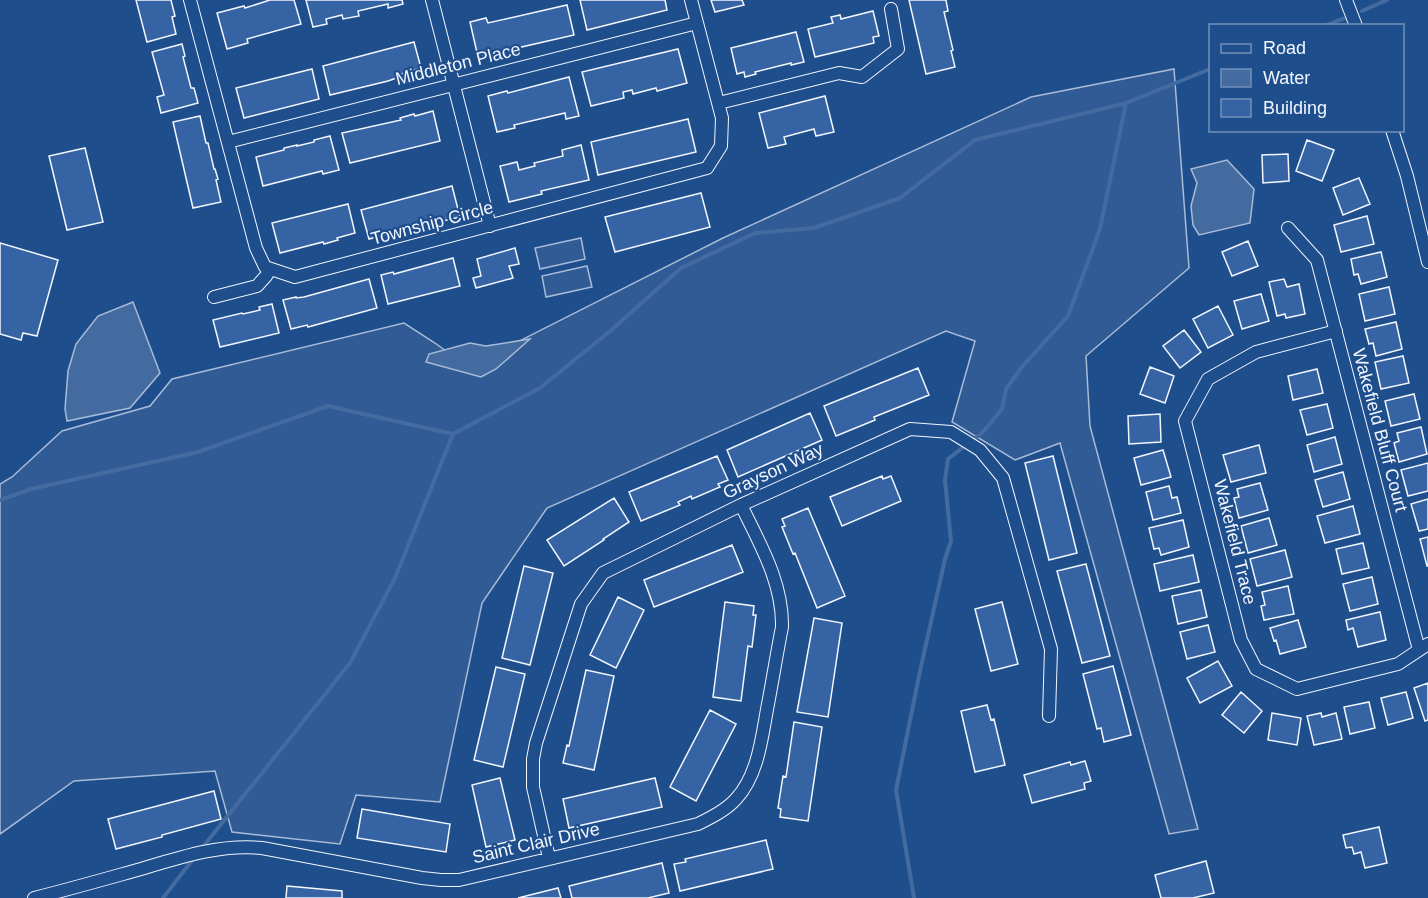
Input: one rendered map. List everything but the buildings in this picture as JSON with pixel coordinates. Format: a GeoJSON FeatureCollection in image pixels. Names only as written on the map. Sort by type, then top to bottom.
{"type":"FeatureCollection","features":[{"type":"Feature","properties":{"kind":"street"},"geometry":{"type":"LineString","coordinates":[[190,0],[256,248],[265,267],[270,269],[257,286],[214,297]]}},
{"type":"Feature","properties":{"kind":"street"},"geometry":{"type":"LineString","coordinates":[[432,0],[490,226]]}},
{"type":"Feature","properties":{"kind":"street","name":"Township Circle"},"geometry":{"type":"LineString","coordinates":[[270,269],[295,278],[707,168],[721,146],[722,118],[691,0]]}},
{"type":"Feature","properties":{"kind":"street"},"geometry":{"type":"LineString","coordinates":[[1346,0],[1355,24]]}},
{"type":"Feature","properties":{"kind":"street"},"geometry":{"type":"LineString","coordinates":[[719,103],[839,73],[862,77],[898,50],[891,9]]}},
{"type":"Feature","properties":{"kind":"street","name":"Middleton Place"},"geometry":{"type":"LineString","coordinates":[[228,142],[697,23]]}},
{"type":"Feature","properties":{"kind":"street"},"geometry":{"type":"LineString","coordinates":[[1393,132],[1407,176],[1428,262]]}},
{"type":"Feature","properties":{"kind":"street","name":"Wakefield Bluff Court"},"geometry":{"type":"LineString","coordinates":[[1288,228],[1317,260],[1423,647]]}},
{"type":"Feature","properties":{"kind":"street","name":"Wakefield Trace"},"geometry":{"type":"LineString","coordinates":[[1335,331],[1256,352],[1208,379],[1185,421],[1241,640],[1256,669],[1297,689],[1398,664],[1423,647]]}},
{"type":"Feature","properties":{"kind":"street","name":"Grayson Way"},"geometry":{"type":"LineString","coordinates":[[549,858],[533,787],[533,759],[536,743],[581,604],[603,573],[741,505],[910,429],[951,432],[980,450],[1003,478],[1051,649],[1049,716]]}},
{"type":"Feature","properties":{"kind":"street","name":"Saint Clair Drive"},"geometry":{"type":"LineString","coordinates":[[34,898],[186,856],[225,847],[245,846],[441,880],[459,880],[698,824],[712,817],[736,799],[753,772],[783,627],[783,612],[776,581],[741,505]]}},
{"type":"Feature","properties":{"kind":"shaded area"},"geometry":{"type":"Polygon","coordinates":[[[1174,69],[1189,268],[1086,356],[1090,426],[1198,829],[1169,834],[1060,443],[1015,460],[952,422],[975,341],[946,331],[547,508],[482,603],[440,802],[356,795],[340,844],[232,832],[215,771],[74,781],[0,834],[0,484],[12,477],[62,431],[150,406],[172,379],[404,323],[468,367],[723,238],[1031,97],[1174,69]]]}},
{"type":"Feature","properties":{"kind":"shaded area"},"geometry":{"type":"Polygon","coordinates":[[[581,238],[585,259],[540,269],[535,248],[581,238]]]}},
{"type":"Feature","properties":{"kind":"shaded area"},"geometry":{"type":"Polygon","coordinates":[[[587,266],[592,287],[546,297],[542,276],[587,266]]]}},
{"type":"Feature","properties":{"kind":"water"},"geometry":{"type":"Polygon","coordinates":[[[1227,160],[1254,189],[1250,223],[1199,235],[1193,225],[1191,206],[1197,183],[1191,169],[1227,160]]]}},
{"type":"Feature","properties":{"kind":"water"},"geometry":{"type":"Polygon","coordinates":[[[133,302],[160,373],[130,408],[67,421],[65,409],[68,371],[76,344],[98,316],[133,302]]]}},
{"type":"Feature","properties":{"kind":"water"},"geometry":{"type":"Polygon","coordinates":[[[530,339],[496,369],[481,377],[426,362],[429,354],[470,343],[486,346],[530,339]]]}},
{"type":"Feature","properties":{"kind":"waterway"},"geometry":{"type":"LineString","coordinates":[[1362,11],[1387,0]]}},
{"type":"Feature","properties":{"kind":"waterway"},"geometry":{"type":"LineString","coordinates":[[1329,24],[1345,18]]}},
{"type":"Feature","properties":{"kind":"waterway"},"geometry":{"type":"LineString","coordinates":[[202,848],[350,663],[395,578],[453,434],[540,388],[609,332],[681,268],[755,233],[814,228],[900,198],[975,140],[1126,103],[1209,69]]}},
{"type":"Feature","properties":{"kind":"waterway"},"geometry":{"type":"LineString","coordinates":[[914,898],[896,790],[920,671],[951,541],[945,480],[948,459],[983,432],[1002,409],[1006,389],[1021,368],[1068,316],[1100,229],[1126,103]]}},
{"type":"Feature","properties":{"kind":"waterway"},"geometry":{"type":"LineString","coordinates":[[0,500],[31,489],[198,452],[328,406],[453,434]]}},
{"type":"Feature","properties":{"kind":"waterway"},"geometry":{"type":"LineString","coordinates":[[163,898],[194,858]]}}]}
